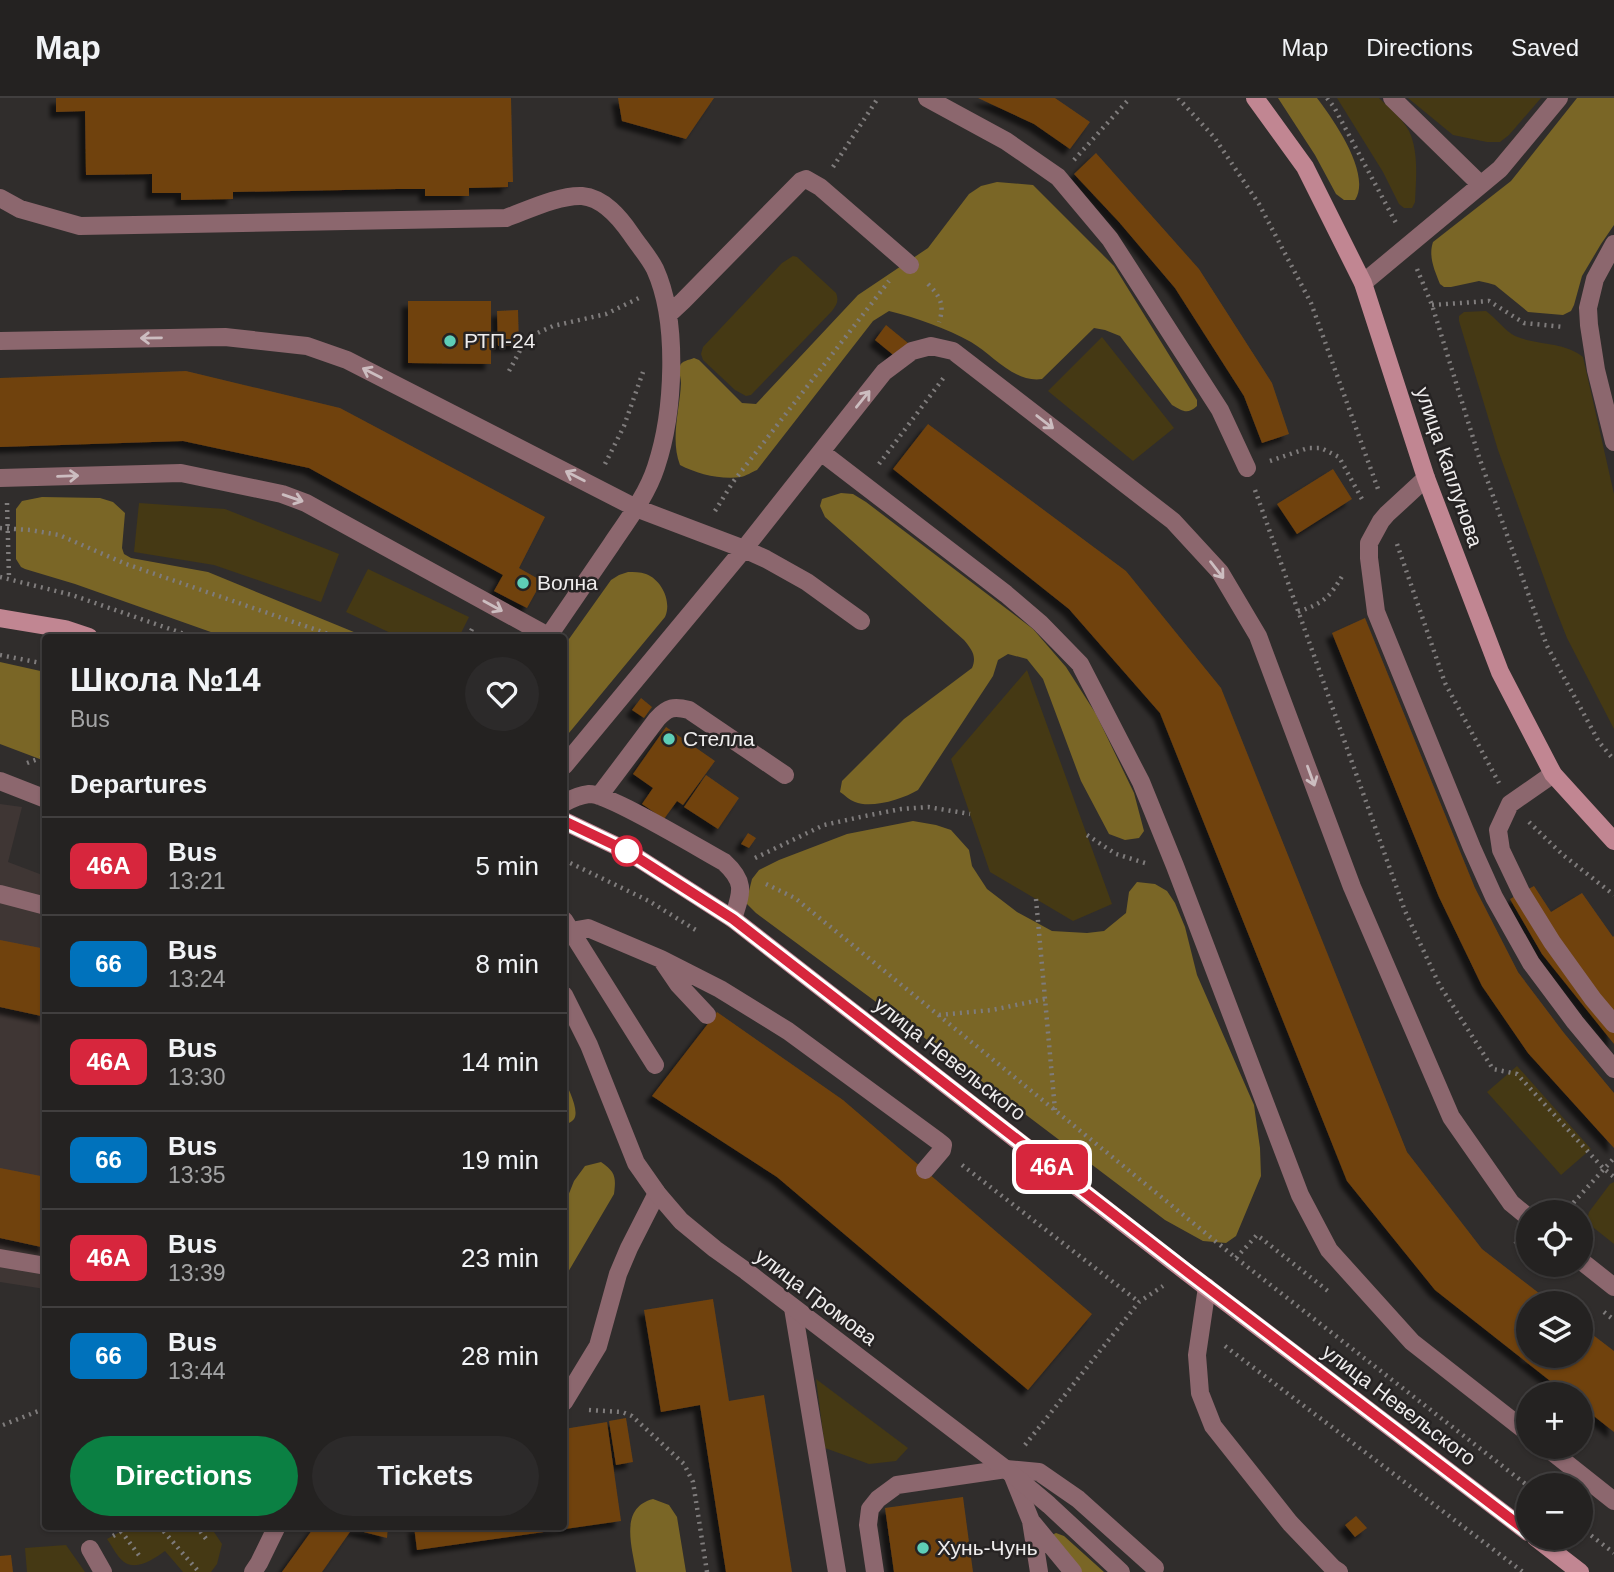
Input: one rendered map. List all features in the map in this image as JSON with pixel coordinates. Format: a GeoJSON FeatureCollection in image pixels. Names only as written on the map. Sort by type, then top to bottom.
{"type":"FeatureCollection","features":[{"type":"Feature","properties":{"kind":"main road","name":"улица Каплунова"},"geometry":{"type":"LineString","coordinates":[[1255,98],[1305,167],[1363,283],[1426,478],[1500,672],[1553,774],[1614,841]]}},
{"type":"Feature","properties":{"kind":"main road"},"geometry":{"type":"LineString","coordinates":[[0,618],[80,634]]}},
{"type":"Feature","properties":{"kind":"main road","name":"улица Невельского"},"geometry":{"type":"LineString","coordinates":[[567,822],[627,851],[733,919],[1516,1523]]}},
{"type":"Feature","properties":{"kind":"main road"},"geometry":{"type":"LineString","coordinates":[[1552,1550],[1580,1572]]}},
{"type":"Feature","properties":{"kind":"street"},"geometry":{"type":"LineString","coordinates":[[927,98],[1006,141],[1058,177],[1110,239],[1220,410],[1247,468]]}},
{"type":"Feature","properties":{"kind":"street"},"geometry":{"type":"LineString","coordinates":[[1392,98],[1481,185]]}},
{"type":"Feature","properties":{"kind":"street"},"geometry":{"type":"LineString","coordinates":[[1363,283],[1500,169],[1559,98]]}},
{"type":"Feature","properties":{"kind":"street"},"geometry":{"type":"LineString","coordinates":[[667,315],[684,301],[801,181],[806,180],[820,187],[907,263]]}},
{"type":"Feature","properties":{"kind":"street"},"geometry":{"type":"LineString","coordinates":[[0,198],[19,209],[80,226],[506,218],[551,201],[582,196],[596,200],[621,220],[654,267],[661,285],[671,338],[667,425],[655,469],[636,508],[550,634]]}},
{"type":"Feature","properties":{"kind":"street"},"geometry":{"type":"LineString","coordinates":[[1614,244],[1595,279],[1588,308],[1596,370],[1614,442]]}},
{"type":"Feature","properties":{"kind":"street"},"geometry":{"type":"LineString","coordinates":[[0,341],[225,337],[307,345],[347,360],[636,508],[744,549],[807,582],[861,621]]}},
{"type":"Feature","properties":{"kind":"street"},"geometry":{"type":"LineString","coordinates":[[567,762],[744,549],[884,372],[912,351],[931,345],[953,351],[1173,521],[1220,572],[1258,636],[1352,887],[1451,1117],[1516,1207]]}},
{"type":"Feature","properties":{"kind":"street"},"geometry":{"type":"LineString","coordinates":[[821,452],[1006,594],[1040,623],[1080,664],[1141,782],[1300,1195],[1329,1250],[1412,1342],[1516,1424]]}},
{"type":"Feature","properties":{"kind":"street"},"geometry":{"type":"LineString","coordinates":[[3,478],[181,473],[282,494],[306,503],[543,634]]}},
{"type":"Feature","properties":{"kind":"street"},"geometry":{"type":"LineString","coordinates":[[1426,478],[1381,521],[1369,543],[1376,612],[1494,897],[1531,963],[1614,1069]]}},
{"type":"Feature","properties":{"kind":"street"},"geometry":{"type":"LineString","coordinates":[[599,796],[657,719],[664,711],[676,707],[689,710],[785,775]]}},
{"type":"Feature","properties":{"kind":"street"},"geometry":{"type":"LineString","coordinates":[[1553,774],[1510,804],[1498,830],[1501,850],[1521,892],[1552,942],[1614,1024]]}},
{"type":"Feature","properties":{"kind":"street"},"geometry":{"type":"LineString","coordinates":[[0,781],[42,797]]}},
{"type":"Feature","properties":{"kind":"street"},"geometry":{"type":"LineString","coordinates":[[567,802],[590,794],[599,796],[724,863],[735,874],[741,892],[733,919]]}},
{"type":"Feature","properties":{"kind":"street"},"geometry":{"type":"LineString","coordinates":[[0,894],[42,905]]}},
{"type":"Feature","properties":{"kind":"street"},"geometry":{"type":"LineString","coordinates":[[567,925],[588,928],[661,959],[720,989],[788,1031],[943,1145],[925,1171]]}},
{"type":"Feature","properties":{"kind":"street"},"geometry":{"type":"LineString","coordinates":[[567,925],[655,1065]]}},
{"type":"Feature","properties":{"kind":"street"},"geometry":{"type":"LineString","coordinates":[[661,959],[678,984],[707,1015]]}},
{"type":"Feature","properties":{"kind":"street","name":"улица Громова"},"geometry":{"type":"LineString","coordinates":[[567,1001],[589,1045],[636,1163],[681,1221],[715,1250],[1009,1472],[1121,1572]]}},
{"type":"Feature","properties":{"kind":"street"},"geometry":{"type":"LineString","coordinates":[[567,1397],[598,1346],[618,1274],[657,1193]]}},
{"type":"Feature","properties":{"kind":"street"},"geometry":{"type":"LineString","coordinates":[[0,1258],[42,1265]]}},
{"type":"Feature","properties":{"kind":"street"},"geometry":{"type":"LineString","coordinates":[[1593,1270],[1614,1287]]}},
{"type":"Feature","properties":{"kind":"street"},"geometry":{"type":"LineString","coordinates":[[1207,1287],[1197,1355],[1200,1393],[1213,1426],[1290,1523],[1339,1572]]}},
{"type":"Feature","properties":{"kind":"street"},"geometry":{"type":"LineString","coordinates":[[793,1308],[836,1572]]}},
{"type":"Feature","properties":{"kind":"street"},"geometry":{"type":"LineString","coordinates":[[1561,1459],[1614,1501]]}},
{"type":"Feature","properties":{"kind":"street"},"geometry":{"type":"LineString","coordinates":[[1009,1472],[1031,1521],[1039,1572]]}},
{"type":"Feature","properties":{"kind":"street"},"geometry":{"type":"LineString","coordinates":[[875,1572],[868,1525],[870,1509],[878,1499],[897,1485],[1009,1472],[1039,1472],[1078,1499],[1155,1568]]}},
{"type":"Feature","properties":{"kind":"street"},"geometry":{"type":"LineString","coordinates":[[1031,1521],[1073,1572]]}},
{"type":"Feature","properties":{"kind":"street"},"geometry":{"type":"LineString","coordinates":[[253,1572],[275,1530]]}},
{"type":"Feature","properties":{"kind":"street"},"geometry":{"type":"LineString","coordinates":[[90,1549],[103,1572]]}},
{"type":"Feature","properties":{"kind":"path"},"geometry":{"type":"LineString","coordinates":[[840,157],[878,98]]}},
{"type":"Feature","properties":{"kind":"path"},"geometry":{"type":"LineString","coordinates":[[1094,138],[1130,98]]}},
{"type":"Feature","properties":{"kind":"path"},"geometry":{"type":"LineString","coordinates":[[1327,98],[1407,245]]}},
{"type":"Feature","properties":{"kind":"path"},"geometry":{"type":"LineString","coordinates":[[703,533],[733,482],[907,263]]}},
{"type":"Feature","properties":{"kind":"path"},"geometry":{"type":"LineString","coordinates":[[1421,278],[1432,305],[1479,457],[1548,646],[1599,742],[1614,760]]}},
{"type":"Feature","properties":{"kind":"path"},"geometry":{"type":"LineString","coordinates":[[509,371],[522,347],[533,335],[553,326],[606,314],[661,285]]}},
{"type":"Feature","properties":{"kind":"path"},"geometry":{"type":"LineString","coordinates":[[1432,305],[1489,301],[1524,323],[1563,327]]}},
{"type":"Feature","properties":{"kind":"path"},"geometry":{"type":"LineString","coordinates":[[864,484],[945,376],[912,351]]}},
{"type":"Feature","properties":{"kind":"path"},"geometry":{"type":"LineString","coordinates":[[594,486],[624,426],[644,371]]}},
{"type":"Feature","properties":{"kind":"path"},"geometry":{"type":"LineString","coordinates":[[1381,521],[1366,508],[1339,457],[1321,448],[1308,448],[1247,468],[1405,911],[1439,984],[1493,1069],[1517,1074],[1614,1177]]}},
{"type":"Feature","properties":{"kind":"path"},"geometry":{"type":"LineString","coordinates":[[3,478],[9,578]]}},
{"type":"Feature","properties":{"kind":"path"},"geometry":{"type":"LineString","coordinates":[[0,528],[59,535],[127,564],[328,634]]}},
{"type":"Feature","properties":{"kind":"path"},"geometry":{"type":"LineString","coordinates":[[0,577],[72,595],[184,634]]}},
{"type":"Feature","properties":{"kind":"path"},"geometry":{"type":"LineString","coordinates":[[310,628],[312,634]]}},
{"type":"Feature","properties":{"kind":"path"},"geometry":{"type":"LineString","coordinates":[[0,655],[42,663]]}},
{"type":"Feature","properties":{"kind":"path"},"geometry":{"type":"LineString","coordinates":[[735,874],[824,825],[901,809],[928,807],[970,814]]}},
{"type":"Feature","properties":{"kind":"path"},"geometry":{"type":"LineString","coordinates":[[1087,835],[1116,854],[1161,866],[1175,866]]}},
{"type":"Feature","properties":{"kind":"path"},"geometry":{"type":"LineString","coordinates":[[735,874],[795,898],[1236,1258],[1516,1477]]}},
{"type":"Feature","properties":{"kind":"path"},"geometry":{"type":"LineString","coordinates":[[1036,899],[1055,1111]]}},
{"type":"Feature","properties":{"kind":"path"},"geometry":{"type":"LineString","coordinates":[[938,1015],[992,1010],[1045,999]]}},
{"type":"Feature","properties":{"kind":"path"},"geometry":{"type":"LineString","coordinates":[[942,1150],[1139,1302]]}},
{"type":"Feature","properties":{"kind":"path"},"geometry":{"type":"LineString","coordinates":[[1575,1200],[1614,1158]]}},
{"type":"Feature","properties":{"kind":"path"},"geometry":{"type":"LineString","coordinates":[[1507,1233],[1516,1241]]}},
{"type":"Feature","properties":{"kind":"path"},"geometry":{"type":"LineString","coordinates":[[1236,1258],[1257,1235],[1290,1262]]}},
{"type":"Feature","properties":{"kind":"path"},"geometry":{"type":"LineString","coordinates":[[1009,1472],[1139,1302],[1189,1273]]}},
{"type":"Feature","properties":{"kind":"path"},"geometry":{"type":"LineString","coordinates":[[1201,1328],[1523,1572]]}},
{"type":"Feature","properties":{"kind":"path"},"geometry":{"type":"LineString","coordinates":[[582,1409],[622,1412],[632,1416],[684,1464],[693,1482],[708,1572]]}},
{"type":"Feature","properties":{"kind":"path"},"geometry":{"type":"LineString","coordinates":[[3,1425],[42,1410]]}},
{"type":"Feature","properties":{"kind":"path"},"geometry":{"type":"LineString","coordinates":[[123,1530],[121,1531],[141,1558]]}},
{"type":"Feature","properties":{"kind":"path"},"geometry":{"type":"LineString","coordinates":[[162,1530],[199,1572]]}},
{"type":"Feature","properties":{"kind":"path"},"geometry":{"type":"LineString","coordinates":[[199,1530],[207,1540]]}},
{"type":"Feature","properties":{"kind":"path"},"geometry":{"type":"LineString","coordinates":[[1593,1537],[1614,1553]]}},
{"type":"Feature","properties":{"kind":"shaded area"},"geometry":{"type":"Polygon","coordinates":[[[1278,98],[1317,98],[1341,133],[1355,162],[1359,189],[1355,200],[1344,200],[1336,194],[1315,155],[1278,98]]]}},
{"type":"Feature","properties":{"kind":"shaded area"},"geometry":{"type":"Polygon","coordinates":[[[1337,98],[1379,98],[1406,126],[1416,157],[1415,202],[1412,208],[1404,208],[1399,204],[1383,172],[1337,98]]]}},
{"type":"Feature","properties":{"kind":"shaded area"},"geometry":{"type":"Polygon","coordinates":[[[1408,98],[1541,98],[1509,135],[1500,142],[1487,142],[1453,135],[1408,98]]]}},
{"type":"Feature","properties":{"kind":"shaded area"},"geometry":{"type":"Polygon","coordinates":[[[1577,98],[1614,98],[1614,225],[1582,276],[1571,311],[1563,315],[1528,312],[1495,285],[1479,281],[1444,287],[1440,284],[1433,264],[1433,242],[1511,181],[1577,98]]]}},
{"type":"Feature","properties":{"kind":"shaded area"},"geometry":{"type":"Polygon","coordinates":[[[997,182],[1033,185],[1114,266],[1197,400],[1197,406],[1185,411],[1172,405],[1120,336],[1105,330],[1094,328],[1042,379],[1032,379],[1022,377],[1004,367],[961,337],[889,311],[873,321],[757,470],[741,477],[725,478],[701,474],[680,465],[676,434],[681,383],[679,368],[682,363],[694,358],[699,360],[742,403],[756,404],[858,295],[928,248],[969,194],[981,186],[997,182]]]}},
{"type":"Feature","properties":{"kind":"shaded area"},"geometry":{"type":"Polygon","coordinates":[[[793,256],[836,293],[837,302],[832,311],[751,395],[746,396],[735,390],[703,360],[703,347],[782,263],[793,256]]]}},
{"type":"Feature","properties":{"kind":"shaded area"},"geometry":{"type":"Polygon","coordinates":[[[1486,311],[1515,336],[1567,348],[1583,357],[1614,494],[1614,729],[1567,638],[1498,450],[1459,321],[1459,316],[1464,312],[1486,311]]]}},
{"type":"Feature","properties":{"kind":"shaded area"},"geometry":{"type":"Polygon","coordinates":[[[1102,337],[1174,428],[1133,461],[1048,391],[1102,337]]]}},
{"type":"Feature","properties":{"kind":"shaded area"},"geometry":{"type":"Polygon","coordinates":[[[841,493],[853,494],[866,502],[1033,629],[1066,667],[1096,714],[1134,793],[1144,831],[1139,838],[1125,840],[1109,834],[1081,781],[1043,679],[1027,659],[1008,654],[998,660],[993,676],[918,790],[896,800],[878,804],[862,804],[840,792],[842,781],[904,719],[972,668],[974,660],[964,640],[825,517],[820,506],[822,499],[841,493]]]}},
{"type":"Feature","properties":{"kind":"shaded area"},"geometry":{"type":"Polygon","coordinates":[[[42,497],[100,498],[113,502],[125,513],[122,548],[124,554],[131,558],[208,572],[359,634],[217,634],[25,569],[16,559],[16,509],[22,501],[42,497]]]}},
{"type":"Feature","properties":{"kind":"shaded area"},"geometry":{"type":"Polygon","coordinates":[[[139,503],[225,509],[339,554],[321,602],[214,565],[134,552],[139,503]]]}},
{"type":"Feature","properties":{"kind":"shaded area"},"geometry":{"type":"Polygon","coordinates":[[[368,569],[469,617],[460,634],[393,634],[346,612],[368,569]]]}},
{"type":"Feature","properties":{"kind":"shaded area"},"geometry":{"type":"Polygon","coordinates":[[[639,572],[652,577],[664,592],[667,611],[665,617],[567,735],[567,642],[611,580],[619,575],[639,572]]]}},
{"type":"Feature","properties":{"kind":"shaded area"},"geometry":{"type":"Polygon","coordinates":[[[0,662],[42,671],[42,760],[0,744],[0,662]]]}},
{"type":"Feature","properties":{"kind":"shaded area"},"geometry":{"type":"Polygon","coordinates":[[[1027,670],[1112,904],[1073,921],[990,872],[951,759],[1027,670]]]}},
{"type":"Feature","properties":{"kind":"shaded area"},"geometry":{"type":"Polygon","coordinates":[[[0,804],[22,807],[8,862],[42,875],[42,1289],[0,1282],[0,804]]]}},
{"type":"Feature","properties":{"kind":"shaded area"},"geometry":{"type":"Polygon","coordinates":[[[913,821],[951,830],[969,850],[972,866],[987,889],[1017,912],[1052,931],[1104,931],[1126,913],[1129,892],[1137,882],[1155,884],[1167,891],[1185,927],[1197,975],[1254,1105],[1261,1176],[1236,1236],[1226,1243],[1203,1241],[1165,1220],[746,903],[752,879],[759,870],[779,860],[847,834],[913,821]]]}},
{"type":"Feature","properties":{"kind":"shaded area"},"geometry":{"type":"Polygon","coordinates":[[[1517,1066],[1591,1149],[1561,1175],[1487,1092],[1517,1066]]]}},
{"type":"Feature","properties":{"kind":"shaded area"},"geometry":{"type":"Polygon","coordinates":[[[567,1086],[574,1104],[575,1115],[567,1124],[567,1086]]]}},
{"type":"Feature","properties":{"kind":"shaded area"},"geometry":{"type":"Polygon","coordinates":[[[601,1162],[610,1169],[614,1176],[614,1194],[567,1274],[567,1198],[574,1181],[585,1166],[601,1162]]]}},
{"type":"Feature","properties":{"kind":"shaded area"},"geometry":{"type":"Polygon","coordinates":[[[1614,1182],[1614,1244],[1593,1227],[1593,1207],[1614,1182]]]}},
{"type":"Feature","properties":{"kind":"shaded area"},"geometry":{"type":"Polygon","coordinates":[[[816,1379],[908,1448],[896,1461],[869,1464],[825,1448],[816,1379]]]}},
{"type":"Feature","properties":{"kind":"shaded area"},"geometry":{"type":"Polygon","coordinates":[[[653,1499],[669,1505],[677,1517],[686,1572],[636,1572],[630,1529],[632,1519],[642,1504],[653,1499]]]}},
{"type":"Feature","properties":{"kind":"shaded area"},"geometry":{"type":"Polygon","coordinates":[[[124,1530],[213,1530],[222,1544],[217,1564],[211,1572],[183,1572],[165,1551],[140,1565],[124,1562],[107,1539],[124,1530]]]}},
{"type":"Feature","properties":{"kind":"shaded area"},"geometry":{"type":"Polygon","coordinates":[[[1056,1533],[1064,1536],[1104,1572],[1078,1572],[1052,1535],[1056,1533]]]}},
{"type":"Feature","properties":{"kind":"shaded area"},"geometry":{"type":"Polygon","coordinates":[[[66,1545],[85,1572],[27,1572],[25,1548],[66,1545]]]}},
{"type":"Feature","properties":{"kind":"building"},"geometry":{"type":"Polygon","coordinates":[[[56,98],[511,98],[513,182],[508,182],[508,187],[469,188],[469,196],[425,196],[425,189],[397,189],[233,192],[233,199],[181,200],[181,193],[152,193],[152,174],[86,175],[85,111],[56,112],[56,98]]]}},
{"type":"Feature","properties":{"kind":"building"},"geometry":{"type":"Polygon","coordinates":[[[618,98],[714,98],[686,139],[622,121],[618,98]]]}},
{"type":"Feature","properties":{"kind":"building"},"geometry":{"type":"Polygon","coordinates":[[[978,98],[1055,98],[1090,122],[1070,149],[1034,124],[978,98]]]}},
{"type":"Feature","properties":{"kind":"building"},"geometry":{"type":"Polygon","coordinates":[[[1096,153],[1199,269],[1272,383],[1289,434],[1262,443],[1244,396],[1175,288],[1074,174],[1096,153]]]}},
{"type":"Feature","properties":{"kind":"building","name":"РТП-24"},"geometry":{"type":"Polygon","coordinates":[[[408,301],[491,301],[491,364],[408,363],[408,301]]]}},
{"type":"Feature","properties":{"kind":"building"},"geometry":{"type":"Polygon","coordinates":[[[518,310],[519,345],[498,346],[497,311],[518,310]]]}},
{"type":"Feature","properties":{"kind":"building"},"geometry":{"type":"Polygon","coordinates":[[[886,325],[908,343],[897,358],[875,340],[886,325]]]}},
{"type":"Feature","properties":{"kind":"building"},"geometry":{"type":"Polygon","coordinates":[[[186,371],[340,408],[545,517],[519,568],[542,581],[527,608],[494,591],[503,575],[309,468],[183,441],[0,447],[0,378],[186,371]]]}},
{"type":"Feature","properties":{"kind":"building"},"geometry":{"type":"Polygon","coordinates":[[[928,424],[1126,571],[1221,688],[1407,1152],[1482,1249],[1536,1291],[1516,1291],[1516,1354],[1435,1290],[1347,1181],[1160,713],[1069,609],[893,469],[928,424]]]}},
{"type":"Feature","properties":{"kind":"building"},"geometry":{"type":"Polygon","coordinates":[[[1333,469],[1352,499],[1297,534],[1277,504],[1333,469]]]}},
{"type":"Feature","properties":{"kind":"building"},"geometry":{"type":"Polygon","coordinates":[[[1365,618],[1475,888],[1518,972],[1614,1093],[1614,1148],[1528,1053],[1482,986],[1439,897],[1332,633],[1365,618]]]}},
{"type":"Feature","properties":{"kind":"building"},"geometry":{"type":"Polygon","coordinates":[[[641,698],[652,707],[644,718],[632,710],[641,698]]]}},
{"type":"Feature","properties":{"kind":"building"},"geometry":{"type":"Polygon","coordinates":[[[666,727],[715,761],[683,805],[677,801],[664,819],[642,804],[653,788],[633,774],[666,727]]]}},
{"type":"Feature","properties":{"kind":"building"},"geometry":{"type":"Polygon","coordinates":[[[706,775],[739,798],[718,829],[684,807],[706,775]]]}},
{"type":"Feature","properties":{"kind":"building"},"geometry":{"type":"Polygon","coordinates":[[[748,833],[756,838],[749,848],[741,844],[748,833]]]}},
{"type":"Feature","properties":{"kind":"building"},"geometry":{"type":"Polygon","coordinates":[[[1534,886],[1551,912],[1582,893],[1614,936],[1614,1044],[1542,954],[1510,899],[1534,886]]]}},
{"type":"Feature","properties":{"kind":"building"},"geometry":{"type":"Polygon","coordinates":[[[0,940],[42,948],[42,1016],[0,1007],[0,940]]]}},
{"type":"Feature","properties":{"kind":"building"},"geometry":{"type":"Polygon","coordinates":[[[717,1012],[843,1100],[1092,1314],[1028,1390],[777,1177],[652,1096],[717,1012]]]}},
{"type":"Feature","properties":{"kind":"building"},"geometry":{"type":"Polygon","coordinates":[[[0,1168],[42,1176],[42,1247],[0,1238],[0,1168]]]}},
{"type":"Feature","properties":{"kind":"building"},"geometry":{"type":"Polygon","coordinates":[[[713,1299],[729,1401],[764,1395],[792,1572],[726,1572],[700,1405],[661,1412],[644,1310],[713,1299]]]}},
{"type":"Feature","properties":{"kind":"building"},"geometry":{"type":"Polygon","coordinates":[[[1593,1335],[1614,1351],[1614,1432],[1593,1415],[1593,1382],[1552,1382],[1534,1368],[1593,1368],[1593,1335]]]}},
{"type":"Feature","properties":{"kind":"building"},"geometry":{"type":"Polygon","coordinates":[[[626,1418],[633,1462],[616,1465],[609,1421],[626,1418]]]}},
{"type":"Feature","properties":{"kind":"building"},"geometry":{"type":"Polygon","coordinates":[[[607,1422],[621,1521],[567,1529],[567,1429],[607,1422]]]}},
{"type":"Feature","properties":{"kind":"building"},"geometry":{"type":"Polygon","coordinates":[[[963,1497],[973,1572],[894,1572],[885,1508],[963,1497]]]}},
{"type":"Feature","properties":{"kind":"building"},"geometry":{"type":"Polygon","coordinates":[[[1356,1516],[1367,1528],[1355,1537],[1345,1525],[1356,1516]]]}},
{"type":"Feature","properties":{"kind":"building"},"geometry":{"type":"Polygon","coordinates":[[[312,1530],[351,1530],[322,1572],[282,1572],[312,1530]]]}},
{"type":"Feature","properties":{"kind":"building"},"geometry":{"type":"Polygon","coordinates":[[[356,1530],[388,1530],[387,1538],[356,1530]]]}},
{"type":"Feature","properties":{"kind":"building"},"geometry":{"type":"Polygon","coordinates":[[[414,1530],[558,1530],[417,1550],[414,1530]]]}},
{"type":"Feature","properties":{"kind":"building"},"geometry":{"type":"Polygon","coordinates":[[[11,1555],[13,1572],[0,1572],[0,1556],[11,1555]]]}},
{"type":"Feature","properties":{"kind":"bus line","name":"46А"},"geometry":{"type":"LineString","coordinates":[[567,822],[627,851],[733,919],[1516,1523]]}},
{"type":"Feature","properties":{"kind":"place","name":"РТП-24"},"geometry":{"type":"Point","coordinates":[450,341]}},
{"type":"Feature","properties":{"kind":"place","name":"Волна"},"geometry":{"type":"Point","coordinates":[523,583]}},
{"type":"Feature","properties":{"kind":"place","name":"Стелла"},"geometry":{"type":"Point","coordinates":[669,739]}},
{"type":"Feature","properties":{"kind":"place","name":"Хунь-Чунь"},"geometry":{"type":"Point","coordinates":[923,1548]}}]}
